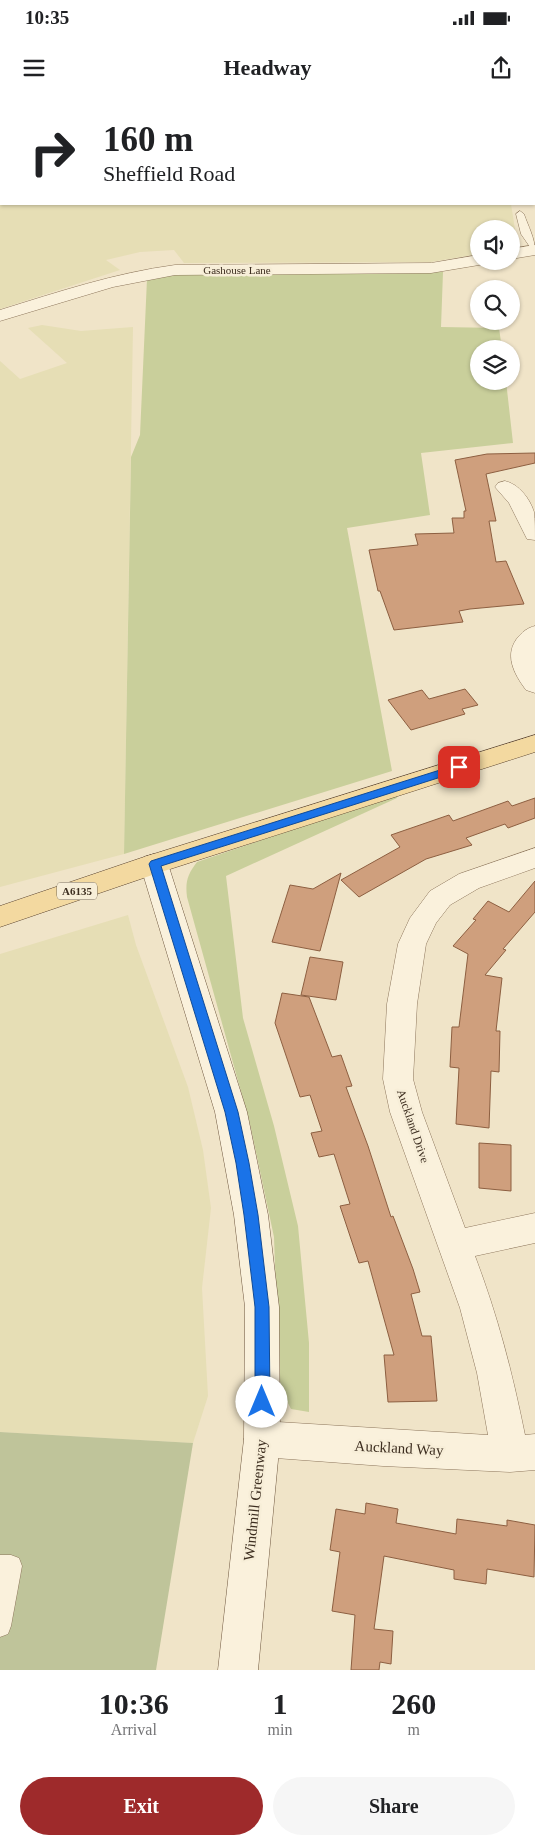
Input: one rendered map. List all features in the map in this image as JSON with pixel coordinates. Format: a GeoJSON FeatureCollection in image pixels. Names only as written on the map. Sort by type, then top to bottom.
{"type":"FeatureCollection","features":[{"type":"Feature","properties":{"kind":"main road","name":"A6135"},"geometry":{"type":"LineString","coordinates":[[0,917],[154,864],[535,743]]}},
{"type":"Feature","properties":{"kind":"street"},"geometry":{"type":"LineString","coordinates":[[520,252],[535,249]]}},
{"type":"Feature","properties":{"kind":"street","name":"Gashouse Lane"},"geometry":{"type":"LineString","coordinates":[[0,316],[115,281],[150,273],[175,270],[431,268],[470,262]]}},
{"type":"Feature","properties":{"kind":"street"},"geometry":{"type":"LineString","coordinates":[[519,490],[520,501],[526,520],[535,534]]}},
{"type":"Feature","properties":{"kind":"street"},"geometry":{"type":"LineString","coordinates":[[535,633],[523,646],[522,659],[527,675],[535,685]]}},
{"type":"Feature","properties":{"kind":"street","name":"Auckland Drive"},"geometry":{"type":"LineString","coordinates":[[523,1453],[495,1373],[477,1308],[456,1245],[406,1112],[398,1079],[402,1004],[412,944],[424,918],[440,898],[468,881],[535,858]]}},
{"type":"Feature","properties":{"kind":"street","name":"Windmill Greenway"},"geometry":{"type":"LineString","coordinates":[[154,864],[231,1112],[251,1215],[262,1307],[262,1439],[238,1670]]}},
{"type":"Feature","properties":{"kind":"street"},"geometry":{"type":"LineString","coordinates":[[456,1245],[535,1228]]}},
{"type":"Feature","properties":{"kind":"street","name":"Auckland Way"},"geometry":{"type":"LineString","coordinates":[[262,1439],[383,1448],[523,1453]]}},
{"type":"Feature","properties":{"kind":"lane"},"geometry":{"type":"LineString","coordinates":[[520,214],[526,234],[535,249]]}},
{"type":"Feature","properties":{"kind":"lane"},"geometry":{"type":"LineString","coordinates":[[0,1566],[11,1566],[0,1626]]}},
{"type":"Feature","properties":{"kind":"shaded area"},"geometry":{"type":"Polygon","coordinates":[[[0,205],[511,205],[514,220],[470,220],[470,256],[431,262],[184,263],[174,250],[140,252],[106,260],[120,270],[0,309],[0,205]]]}},
{"type":"Feature","properties":{"kind":"shaded area"},"geometry":{"type":"Polygon","coordinates":[[[42,325],[81,331],[133,327],[124,854],[0,887],[0,361],[20,379],[67,363],[28,328],[42,325]]]}},
{"type":"Feature","properties":{"kind":"shaded area"},"geometry":{"type":"Polygon","coordinates":[[[128,915],[136,945],[188,1087],[203,1150],[211,1208],[202,1288],[208,1396],[193,1443],[0,1432],[0,954],[128,915]]]}},
{"type":"Feature","properties":{"kind":"green space"},"geometry":{"type":"Polygon","coordinates":[[[443,272],[441,327],[470,328],[470,330],[499,330],[501,340],[470,340],[470,390],[507,390],[513,443],[421,453],[430,515],[347,528],[392,771],[124,854],[131,457],[140,435],[147,279],[180,273],[443,272]]]}},
{"type":"Feature","properties":{"kind":"green space"},"geometry":{"type":"Polygon","coordinates":[[[397,794],[397,798],[226,876],[243,1018],[274,1126],[298,1226],[309,1343],[309,1412],[291,1409],[279,1378],[274,1237],[250,1124],[187,897],[186,886],[189,874],[197,862],[397,794]]]}},
{"type":"Feature","properties":{"kind":"green space"},"geometry":{"type":"Polygon","coordinates":[[[0,1432],[193,1443],[156,1670],[0,1670],[0,1432]]]}},
{"type":"Feature","properties":{"kind":"building"},"geometry":{"type":"Polygon","coordinates":[[[535,453],[535,463],[486,474],[496,521],[489,521],[496,562],[506,561],[524,604],[459,611],[463,622],[394,630],[380,591],[378,591],[369,550],[418,545],[415,534],[454,533],[452,518],[464,518],[464,511],[466,511],[455,460],[487,454],[535,453]]]}},
{"type":"Feature","properties":{"kind":"building"},"geometry":{"type":"Polygon","coordinates":[[[465,689],[478,705],[462,709],[465,714],[411,730],[388,700],[422,690],[429,699],[465,689]]]}},
{"type":"Feature","properties":{"kind":"building"},"geometry":{"type":"Polygon","coordinates":[[[535,798],[535,818],[508,828],[505,824],[466,838],[472,845],[426,859],[359,897],[341,880],[400,847],[391,835],[449,815],[453,821],[508,801],[512,806],[535,798]]]}},
{"type":"Feature","properties":{"kind":"building"},"geometry":{"type":"Polygon","coordinates":[[[341,873],[320,951],[272,942],[290,885],[313,889],[341,873]]]}},
{"type":"Feature","properties":{"kind":"building"},"geometry":{"type":"Polygon","coordinates":[[[535,881],[535,912],[503,949],[506,950],[485,975],[502,978],[496,1031],[500,1031],[499,1072],[491,1071],[489,1128],[456,1124],[459,1068],[450,1067],[452,1027],[459,1027],[468,954],[453,946],[476,920],[473,919],[488,901],[509,912],[535,881]]]}},
{"type":"Feature","properties":{"kind":"building"},"geometry":{"type":"Polygon","coordinates":[[[310,957],[343,962],[336,1000],[301,995],[310,957]]]}},
{"type":"Feature","properties":{"kind":"building"},"geometry":{"type":"Polygon","coordinates":[[[282,993],[309,997],[332,1057],[341,1055],[352,1086],[346,1087],[391,1217],[393,1216],[420,1292],[411,1294],[422,1336],[431,1336],[437,1401],[388,1402],[384,1355],[394,1355],[368,1261],[359,1263],[340,1206],[350,1204],[334,1154],[319,1157],[311,1133],[322,1131],[310,1095],[300,1097],[275,1023],[282,993]]]}},
{"type":"Feature","properties":{"kind":"building"},"geometry":{"type":"Polygon","coordinates":[[[479,1143],[511,1145],[511,1191],[479,1188],[479,1143]]]}},
{"type":"Feature","properties":{"kind":"building"},"geometry":{"type":"Polygon","coordinates":[[[366,1503],[398,1509],[396,1523],[456,1534],[457,1519],[507,1526],[507,1520],[535,1525],[534,1577],[487,1569],[486,1584],[454,1579],[454,1570],[384,1556],[374,1629],[393,1631],[391,1664],[380,1662],[379,1670],[351,1670],[355,1615],[332,1611],[340,1552],[330,1550],[336,1509],[365,1514],[366,1503]]]}},
{"type":"Feature","properties":{"kind":"route"},"geometry":{"type":"LineString","coordinates":[[262,1402],[262,1307],[251,1215],[242,1163],[231,1112],[154,864],[459,767]]}}]}
